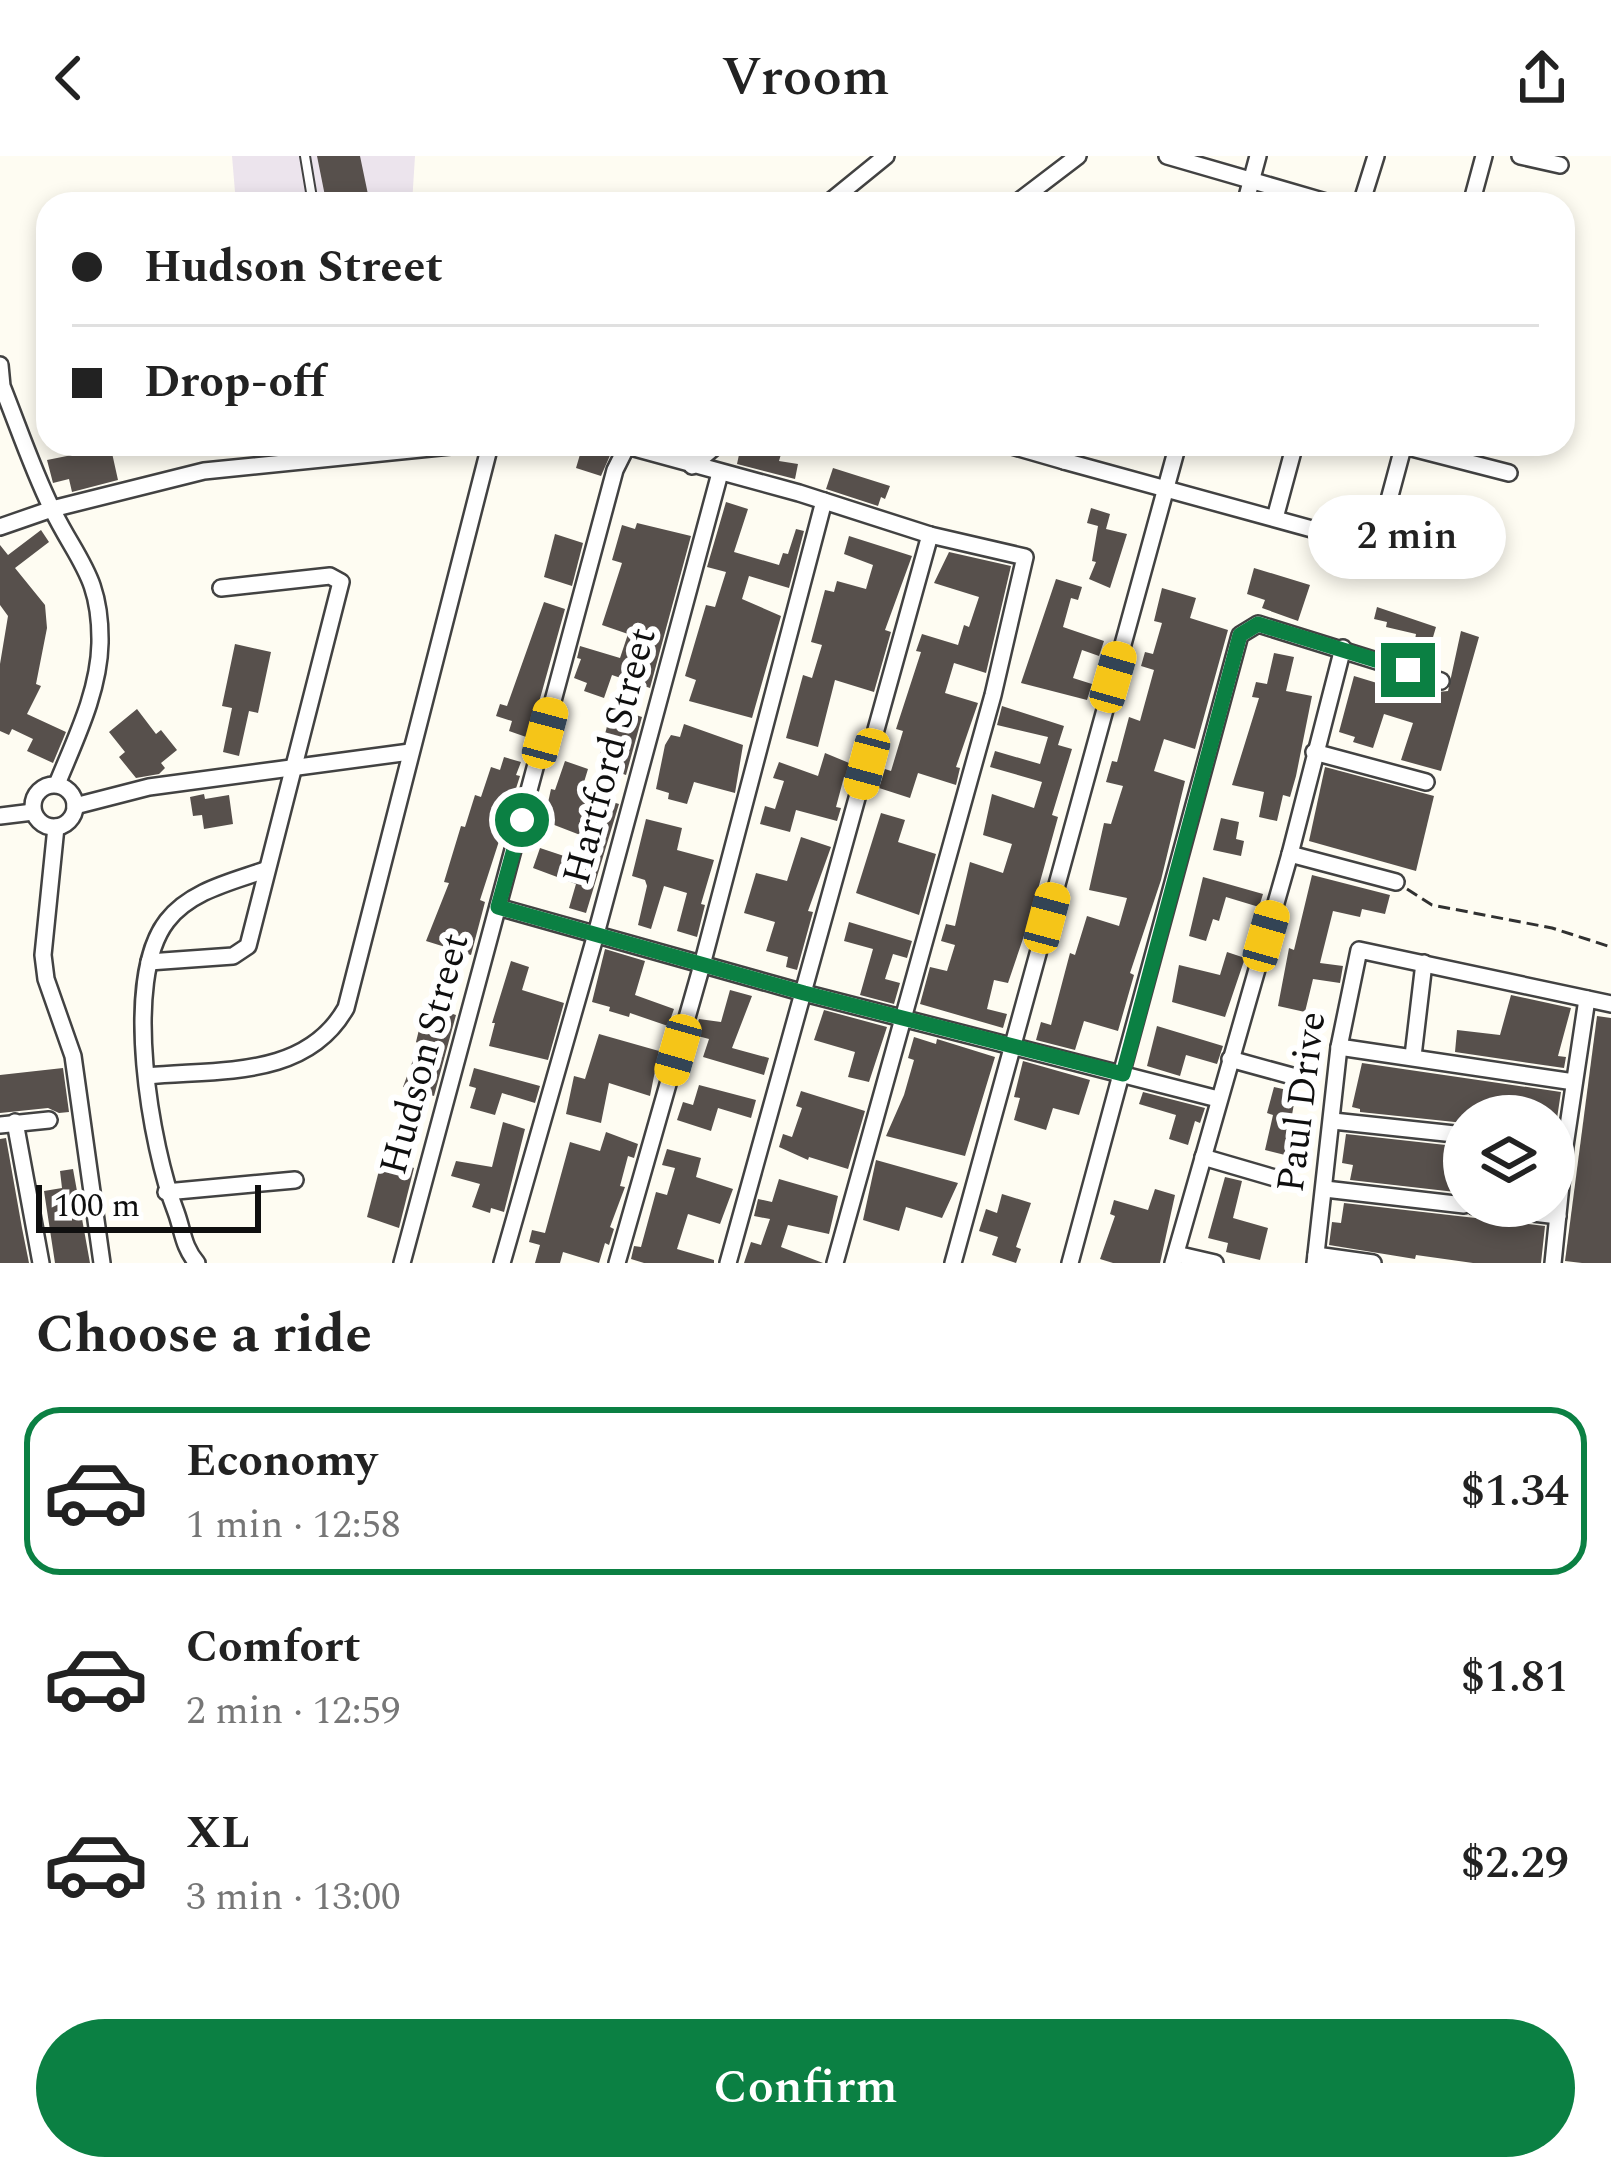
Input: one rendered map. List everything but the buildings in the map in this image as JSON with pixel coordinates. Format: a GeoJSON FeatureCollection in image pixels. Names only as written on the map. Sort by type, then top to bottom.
{"type":"FeatureCollection","features":[{"type":"Feature","properties":{"kind":"street"},"geometry":{"type":"LineString","coordinates":[[842,192],[886,156]]}},
{"type":"Feature","properties":{"kind":"street"},"geometry":{"type":"LineString","coordinates":[[1031,192],[1078,156]]}},
{"type":"Feature","properties":{"kind":"street"},"geometry":{"type":"LineString","coordinates":[[1167,156],[1292,192]]}},
{"type":"Feature","properties":{"kind":"street"},"geometry":{"type":"LineString","coordinates":[[1248,192],[1258,156]]}},
{"type":"Feature","properties":{"kind":"street"},"geometry":{"type":"LineString","coordinates":[[1365,192],[1376,156]]}},
{"type":"Feature","properties":{"kind":"street"},"geometry":{"type":"LineString","coordinates":[[1474,192],[1484,156]]}},
{"type":"Feature","properties":{"kind":"street"},"geometry":{"type":"LineString","coordinates":[[1520,156],[1560,165]]}},
{"type":"Feature","properties":{"kind":"street"},"geometry":{"type":"LineString","coordinates":[[0,365],[2,386],[52,509],[88,569],[97,605],[100,647],[89,702],[57,784],[38,791],[33,812],[40,822],[56,827],[72,818],[75,806],[72,794],[57,784]]}},
{"type":"Feature","properties":{"kind":"street"},"geometry":{"type":"LineString","coordinates":[[0,527],[204,471],[352,456]]}},
{"type":"Feature","properties":{"kind":"street"},"geometry":{"type":"LineString","coordinates":[[148,1076],[277,1064],[306,1052],[329,1033],[346,1008],[487,456]]}},
{"type":"Feature","properties":{"kind":"street","name":"Hudson Street"},"geometry":{"type":"LineString","coordinates":[[402,1263],[622,456]]}},
{"type":"Feature","properties":{"kind":"street"},"geometry":{"type":"LineString","coordinates":[[662,456],[930,535],[1025,557],[993,695],[835,1263]]}},
{"type":"Feature","properties":{"kind":"street"},"geometry":{"type":"LineString","coordinates":[[692,466],[704,456]]}},
{"type":"Feature","properties":{"kind":"street"},"geometry":{"type":"LineString","coordinates":[[1077,456],[1166,487],[1454,568]]}},
{"type":"Feature","properties":{"kind":"street"},"geometry":{"type":"LineString","coordinates":[[953,1263],[1175,456]]}},
{"type":"Feature","properties":{"kind":"street"},"geometry":{"type":"LineString","coordinates":[[1275,518],[1292,456]]}},
{"type":"Feature","properties":{"kind":"street"},"geometry":{"type":"LineString","coordinates":[[1376,548],[1401,456]]}},
{"type":"Feature","properties":{"kind":"street"},"geometry":{"type":"LineString","coordinates":[[1447,456],[1509,472]]}},
{"type":"Feature","properties":{"kind":"street","name":"Hartford Street"},"geometry":{"type":"LineString","coordinates":[[502,1263],[719,473]]}},
{"type":"Feature","properties":{"kind":"street"},"geometry":{"type":"LineString","coordinates":[[617,1263],[702,965],[824,501]]}},
{"type":"Feature","properties":{"kind":"street"},"geometry":{"type":"LineString","coordinates":[[728,1263],[930,535]]}},
{"type":"Feature","properties":{"kind":"street"},"geometry":{"type":"LineString","coordinates":[[149,962],[242,953],[253,934],[265,870],[341,582],[330,576],[221,588]]}},
{"type":"Feature","properties":{"kind":"street"},"geometry":{"type":"LineString","coordinates":[[1070,1263],[1240,635],[1258,624],[1441,681]]}},
{"type":"Feature","properties":{"kind":"street"},"geometry":{"type":"LineString","coordinates":[[1215,1263],[1174,1258],[1291,854],[1343,648]]}},
{"type":"Feature","properties":{"kind":"street"},"geometry":{"type":"LineString","coordinates":[[75,806],[149,787],[410,752]]}},
{"type":"Feature","properties":{"kind":"street"},"geometry":{"type":"LineString","coordinates":[[1314,752],[1426,782]]}},
{"type":"Feature","properties":{"kind":"street"},"geometry":{"type":"LineString","coordinates":[[0,816],[33,812]]}},
{"type":"Feature","properties":{"kind":"street"},"geometry":{"type":"LineString","coordinates":[[56,827],[43,955],[46,979],[73,1056],[102,1263]]}},
{"type":"Feature","properties":{"kind":"street"},"geometry":{"type":"LineString","coordinates":[[1291,854],[1396,882]]}},
{"type":"Feature","properties":{"kind":"street"},"geometry":{"type":"LineString","coordinates":[[197,1263],[185,1247],[166,1192],[142,1018],[149,962],[162,928],[176,912],[213,888],[265,870]]}},
{"type":"Feature","properties":{"kind":"street"},"geometry":{"type":"LineString","coordinates":[[498,907],[804,993],[1218,1099]]}},
{"type":"Feature","properties":{"kind":"street","name":"Paul Drive"},"geometry":{"type":"LineString","coordinates":[[1316,1259],[1339,1047],[1358,950],[1424,963]]}},
{"type":"Feature","properties":{"kind":"street"},"geometry":{"type":"LineString","coordinates":[[1413,1056],[1424,963],[1611,1004]]}},
{"type":"Feature","properties":{"kind":"street"},"geometry":{"type":"LineString","coordinates":[[1571,1095],[1587,999]]}},
{"type":"Feature","properties":{"kind":"street"},"geometry":{"type":"LineString","coordinates":[[1339,1047],[1574,1082]]}},
{"type":"Feature","properties":{"kind":"street"},"geometry":{"type":"LineString","coordinates":[[1230,1059],[1292,1076]]}},
{"type":"Feature","properties":{"kind":"street"},"geometry":{"type":"LineString","coordinates":[[41,1263],[8,1123],[50,1120]]}},
{"type":"Feature","properties":{"kind":"street"},"geometry":{"type":"LineString","coordinates":[[1334,1121],[1443,1134]]}},
{"type":"Feature","properties":{"kind":"street"},"geometry":{"type":"LineString","coordinates":[[1203,1157],[1275,1178]]}},
{"type":"Feature","properties":{"kind":"street"},"geometry":{"type":"LineString","coordinates":[[166,1192],[295,1180]]}},
{"type":"Feature","properties":{"kind":"street"},"geometry":{"type":"LineString","coordinates":[[1325,1189],[1443,1203]]}},
{"type":"Feature","properties":{"kind":"street"},"geometry":{"type":"LineString","coordinates":[[1553,1263],[1557,1227]]}},
{"type":"Feature","properties":{"kind":"street"},"geometry":{"type":"LineString","coordinates":[[1316,1259],[1373,1263]]}},
{"type":"Feature","properties":{"kind":"lane"},"geometry":{"type":"LineString","coordinates":[[305,156],[311,192]]}},
{"type":"Feature","properties":{"kind":"path"},"geometry":{"type":"LineString","coordinates":[[1396,882],[1432,905],[1552,928],[1611,947]]}},
{"type":"Feature","properties":{"kind":"shaded area"},"geometry":{"type":"Polygon","coordinates":[[[232,156],[415,156],[413,192],[235,192],[232,156]]]}},
{"type":"Feature","properties":{"kind":"route"},"geometry":{"type":"LineString","coordinates":[[522,820],[498,907],[804,993],[1123,1074],[1240,635],[1258,624],[1408,670]]}}]}
